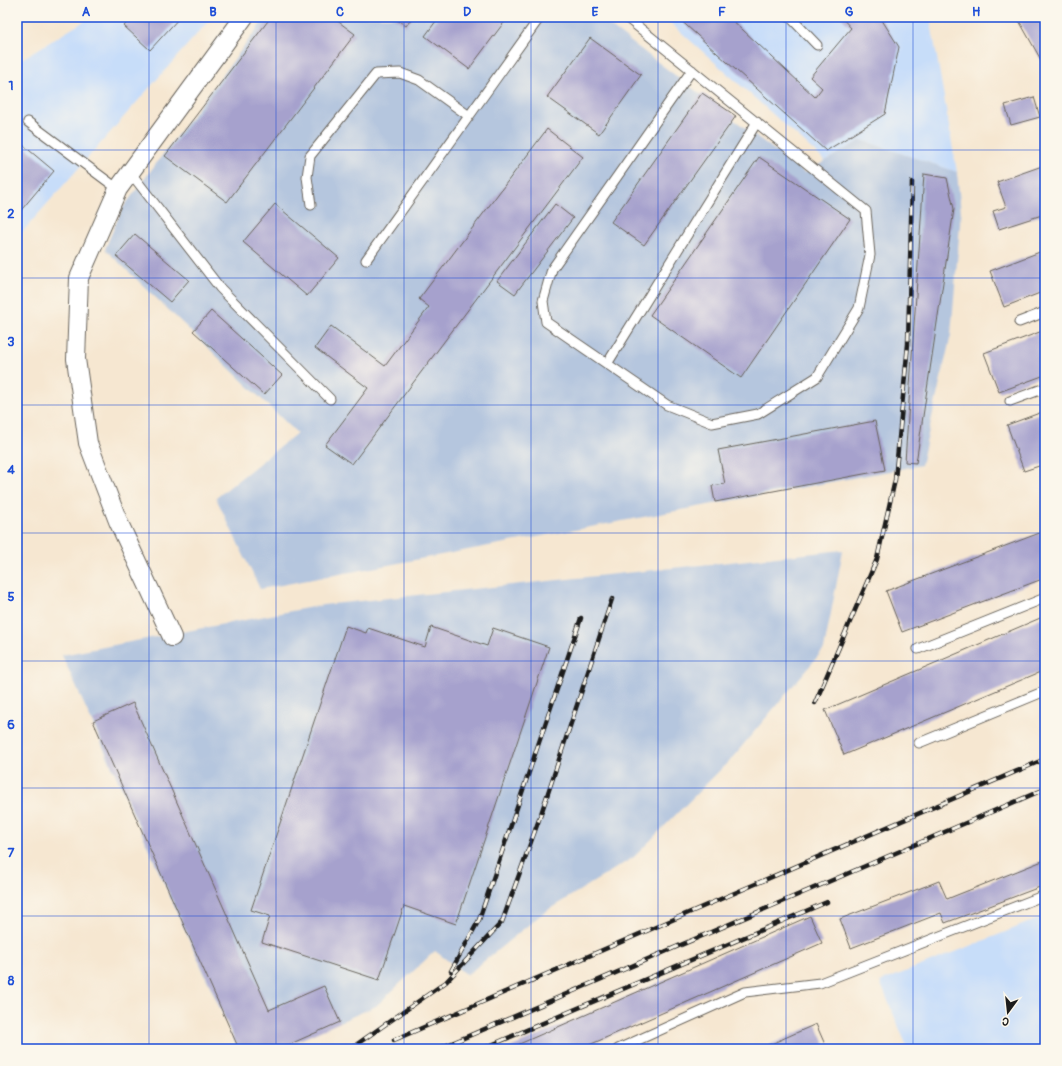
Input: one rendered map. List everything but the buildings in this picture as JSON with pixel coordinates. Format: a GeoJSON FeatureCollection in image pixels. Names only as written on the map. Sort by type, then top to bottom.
{"type":"FeatureCollection","features":[{"type":"Feature","properties":{"kind":"street"},"geometry":{"type":"LineString","coordinates":[[172,637],[118,521],[88,443],[76,359],[79,278],[118,189],[244,17]]}},
{"type":"Feature","properties":{"kind":"lane"},"geometry":{"type":"LineString","coordinates":[[366,260],[540,17]]}},
{"type":"Feature","properties":{"kind":"lane"},"geometry":{"type":"LineString","coordinates":[[626,17],[757,122],[866,211],[870,255],[859,308],[818,377],[758,414],[712,423],[667,405],[546,322],[543,301],[552,270],[692,70]]}},
{"type":"Feature","properties":{"kind":"lane"},"geometry":{"type":"LineString","coordinates":[[790,17],[817,45]]}},
{"type":"Feature","properties":{"kind":"lane"},"geometry":{"type":"LineString","coordinates":[[311,205],[307,177],[310,156],[376,74],[400,73],[420,80],[469,116]]}},
{"type":"Feature","properties":{"kind":"lane"},"geometry":{"type":"LineString","coordinates":[[28,122],[118,189]]}},
{"type":"Feature","properties":{"kind":"lane"},"geometry":{"type":"LineString","coordinates":[[607,364],[757,122]]}},
{"type":"Feature","properties":{"kind":"lane"},"geometry":{"type":"LineString","coordinates":[[130,172],[220,288],[330,399]]}},
{"type":"Feature","properties":{"kind":"lane"},"geometry":{"type":"LineString","coordinates":[[1019,322],[1045,312]]}},
{"type":"Feature","properties":{"kind":"lane"},"geometry":{"type":"LineString","coordinates":[[1010,401],[1045,388]]}},
{"type":"Feature","properties":{"kind":"lane"},"geometry":{"type":"LineString","coordinates":[[918,649],[1045,598]]}},
{"type":"Feature","properties":{"kind":"lane"},"geometry":{"type":"LineString","coordinates":[[919,743],[1045,691]]}},
{"type":"Feature","properties":{"kind":"lane"},"geometry":{"type":"LineString","coordinates":[[618,1049],[745,992],[820,983],[1045,895]]}},
{"type":"Feature","properties":{"kind":"shaded area"},"geometry":{"type":"Polygon","coordinates":[[[91,17],[212,17],[17,238],[17,62],[91,17]]]}},
{"type":"Feature","properties":{"kind":"shaded area"},"geometry":{"type":"Polygon","coordinates":[[[266,17],[598,17],[805,173],[861,140],[957,172],[961,213],[951,335],[921,465],[260,589],[216,498],[297,433],[105,249],[122,209],[266,17]]]}},
{"type":"Feature","properties":{"kind":"shaded area"},"geometry":{"type":"Polygon","coordinates":[[[664,17],[930,17],[957,172],[861,140],[825,161],[664,17]]]}},
{"type":"Feature","properties":{"kind":"shaded area"},"geometry":{"type":"Polygon","coordinates":[[[843,550],[824,649],[732,758],[634,857],[543,913],[467,975],[435,951],[376,1006],[279,1049],[238,1049],[62,655],[323,605],[843,550]]]}},
{"type":"Feature","properties":{"kind":"shaded area"},"geometry":{"type":"Polygon","coordinates":[[[1045,916],[1045,1049],[908,1049],[880,982],[1045,916]]]}},
{"type":"Feature","properties":{"kind":"railway"},"geometry":{"type":"LineString","coordinates":[[815,703],[877,559],[895,480],[908,344],[912,182]]}},
{"type":"Feature","properties":{"kind":"railway"},"geometry":{"type":"LineString","coordinates":[[350,1049],[446,982],[502,922],[541,814],[612,599]]}},
{"type":"Feature","properties":{"kind":"railway"},"geometry":{"type":"LineString","coordinates":[[451,971],[479,920],[581,618]]}},
{"type":"Feature","properties":{"kind":"railway"},"geometry":{"type":"LineString","coordinates":[[394,1040],[1045,759]]}},
{"type":"Feature","properties":{"kind":"railway"},"geometry":{"type":"LineString","coordinates":[[438,1049],[1045,789]]}},
{"type":"Feature","properties":{"kind":"railway"},"geometry":{"type":"LineString","coordinates":[[482,1049],[827,902]]}}]}
